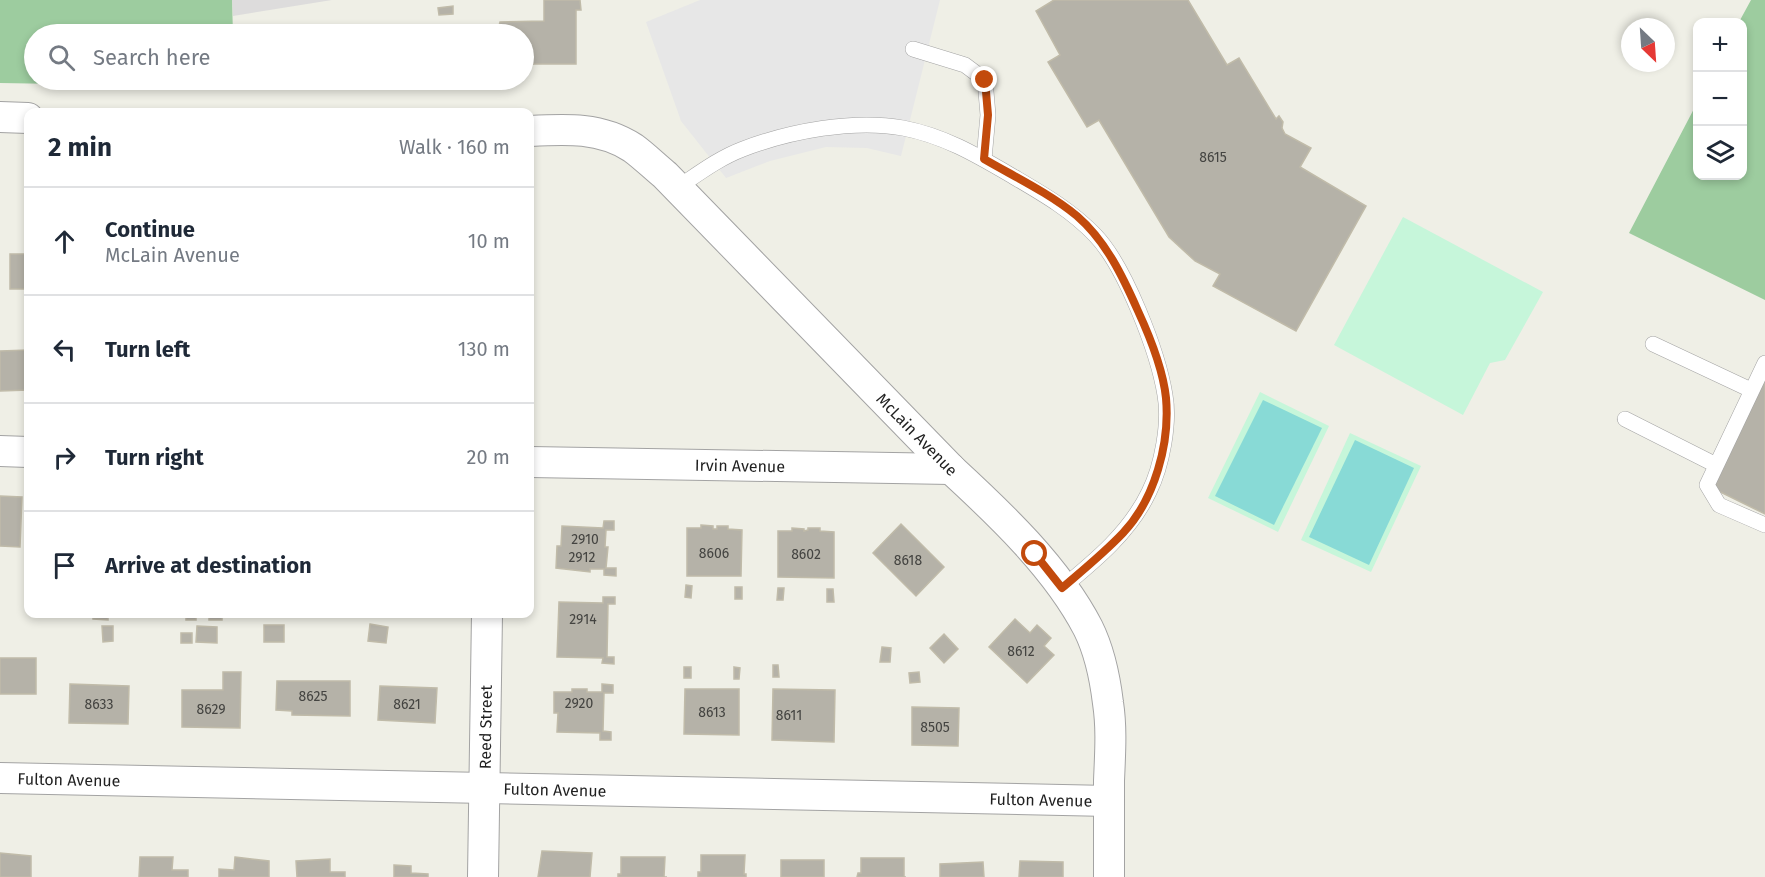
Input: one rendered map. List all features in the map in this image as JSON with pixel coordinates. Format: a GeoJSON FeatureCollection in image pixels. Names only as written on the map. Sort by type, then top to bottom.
{"type":"FeatureCollection","features":[{"type":"Feature","properties":{"kind":"street"},"geometry":{"type":"LineString","coordinates":[[0,117],[24,118]]}},
{"type":"Feature","properties":{"kind":"street","name":"McLain Avenue"},"geometry":{"type":"LineString","coordinates":[[534,131],[562,129],[591,131],[615,138],[634,148],[677,188],[982,498],[1062,588],[1089,630],[1104,679],[1110,733],[1109,877]]}},
{"type":"Feature","properties":{"kind":"street"},"geometry":{"type":"LineString","coordinates":[[0,451],[24,452]]}},
{"type":"Feature","properties":{"kind":"street","name":"Irvin Avenue"},"geometry":{"type":"LineString","coordinates":[[534,462],[951,469]]}},
{"type":"Feature","properties":{"kind":"street","name":"Reed Street"},"geometry":{"type":"LineString","coordinates":[[483,877],[488,618]]}},
{"type":"Feature","properties":{"kind":"street","name":"Fulton Avenue"},"geometry":{"type":"LineString","coordinates":[[0,778],[1109,801]]}},
{"type":"Feature","properties":{"kind":"lane"},"geometry":{"type":"LineString","coordinates":[[913,49],[965,65],[985,80],[988,115],[984,159]]}},
{"type":"Feature","properties":{"kind":"lane"},"geometry":{"type":"LineString","coordinates":[[677,188],[715,163],[742,149],[807,131],[869,125],[903,128],[941,138],[984,159],[1053,200],[1077,217],[1097,237],[1116,266],[1145,326],[1166,396],[1167,427],[1159,465],[1150,490],[1124,532],[1062,588]]}},
{"type":"Feature","properties":{"kind":"lane"},"geometry":{"type":"LineString","coordinates":[[1653,344],[1752,390]]}},
{"type":"Feature","properties":{"kind":"lane"},"geometry":{"type":"LineString","coordinates":[[1765,363],[1707,485],[1719,505],[1765,525]]}},
{"type":"Feature","properties":{"kind":"lane"},"geometry":{"type":"LineString","coordinates":[[1625,419],[1716,465]]}},
{"type":"Feature","properties":{"kind":"shaded area"},"geometry":{"type":"Polygon","coordinates":[[[232,0],[332,0],[233,16],[232,0]]]}},
{"type":"Feature","properties":{"kind":"shaded area"},"geometry":{"type":"Polygon","coordinates":[[[700,0],[940,0],[901,156],[867,148],[826,147],[770,161],[726,178],[681,121],[646,22],[700,0]]]}},
{"type":"Feature","properties":{"kind":"shaded area"},"geometry":{"type":"Polygon","coordinates":[[[1263,400],[1322,428],[1274,525],[1215,496],[1263,400]]]}},
{"type":"Feature","properties":{"kind":"shaded area"},"geometry":{"type":"Polygon","coordinates":[[[1355,440],[1414,468],[1369,565],[1309,537],[1355,440]]]}},
{"type":"Feature","properties":{"kind":"green space"},"geometry":{"type":"Polygon","coordinates":[[[0,0],[232,0],[233,24],[24,24],[24,83],[0,83],[0,0]]]}},
{"type":"Feature","properties":{"kind":"green space"},"geometry":{"type":"Polygon","coordinates":[[[1751,0],[1765,0],[1765,300],[1629,233],[1693,111],[1693,180],[1747,180],[1747,18],[1741,18],[1751,0]]]}},
{"type":"Feature","properties":{"kind":"green space"},"geometry":{"type":"Polygon","coordinates":[[[1403,217],[1543,292],[1505,360],[1490,363],[1463,415],[1334,345],[1403,217]]]}},
{"type":"Feature","properties":{"kind":"green space"},"geometry":{"type":"Polygon","coordinates":[[[1260,392],[1329,426],[1278,532],[1208,498],[1260,392]]]}},
{"type":"Feature","properties":{"kind":"green space"},"geometry":{"type":"Polygon","coordinates":[[[1350,433],[1421,466],[1371,572],[1301,540],[1350,433]]]}},
{"type":"Feature","properties":{"kind":"building"},"geometry":{"type":"Polygon","coordinates":[[[544,0],[580,0],[581,10],[576,10],[576,64],[534,64],[534,24],[500,24],[500,22],[544,21],[544,0]]]}},
{"type":"Feature","properties":{"kind":"building"},"geometry":{"type":"Polygon","coordinates":[[[1054,0],[1188,0],[1227,65],[1239,58],[1276,119],[1279,116],[1283,122],[1282,128],[1285,134],[1311,148],[1300,167],[1366,206],[1296,331],[1213,286],[1220,274],[1195,261],[1169,237],[1099,120],[1087,127],[1048,62],[1060,55],[1036,11],[1054,0]]]}},
{"type":"Feature","properties":{"kind":"building"},"geometry":{"type":"Polygon","coordinates":[[[453,6],[453,14],[439,15],[438,8],[453,6]]]}},
{"type":"Feature","properties":{"kind":"building"},"geometry":{"type":"Polygon","coordinates":[[[10,254],[24,254],[24,289],[10,289],[10,254]]]}},
{"type":"Feature","properties":{"kind":"building"},"geometry":{"type":"Polygon","coordinates":[[[24,350],[24,390],[0,391],[0,351],[24,350]]]}},
{"type":"Feature","properties":{"kind":"building"},"geometry":{"type":"Polygon","coordinates":[[[1765,371],[1765,514],[1708,486],[1765,371]]]}},
{"type":"Feature","properties":{"kind":"building"},"geometry":{"type":"Polygon","coordinates":[[[0,496],[22,497],[20,547],[0,546],[0,496]]]}},
{"type":"Feature","properties":{"kind":"building"},"geometry":{"type":"Polygon","coordinates":[[[604,521],[614,521],[614,530],[606,530],[605,547],[608,547],[606,568],[616,568],[616,576],[604,575],[604,569],[590,569],[590,572],[556,568],[557,546],[561,546],[562,526],[603,528],[604,521]]]}},
{"type":"Feature","properties":{"kind":"building"},"geometry":{"type":"Polygon","coordinates":[[[901,524],[944,567],[916,596],[873,553],[901,524]]]}},
{"type":"Feature","properties":{"kind":"building"},"geometry":{"type":"Polygon","coordinates":[[[701,525],[713,526],[713,529],[717,529],[717,526],[728,526],[728,529],[742,530],[741,576],[687,576],[687,528],[701,528],[701,525]]]}},
{"type":"Feature","properties":{"kind":"building"},"geometry":{"type":"Polygon","coordinates":[[[792,528],[804,529],[804,531],[808,528],[820,528],[820,531],[834,532],[834,578],[778,577],[778,531],[792,531],[792,528]]]}},
{"type":"Feature","properties":{"kind":"building"},"geometry":{"type":"Polygon","coordinates":[[[686,585],[692,586],[691,598],[685,597],[686,585]]]}},
{"type":"Feature","properties":{"kind":"building"},"geometry":{"type":"Polygon","coordinates":[[[735,587],[742,587],[742,599],[735,599],[735,587]]]}},
{"type":"Feature","properties":{"kind":"building"},"geometry":{"type":"Polygon","coordinates":[[[778,588],[784,588],[783,600],[777,600],[778,588]]]}},
{"type":"Feature","properties":{"kind":"building"},"geometry":{"type":"Polygon","coordinates":[[[827,589],[833,589],[834,602],[827,602],[827,589]]]}},
{"type":"Feature","properties":{"kind":"building"},"geometry":{"type":"Polygon","coordinates":[[[603,597],[615,597],[615,604],[608,604],[607,657],[614,657],[614,664],[602,663],[603,658],[557,657],[559,602],[603,603],[603,597]]]}},
{"type":"Feature","properties":{"kind":"building"},"geometry":{"type":"Polygon","coordinates":[[[209,618],[222,618],[222,620],[209,620],[209,618]]]}},
{"type":"Feature","properties":{"kind":"building"},"geometry":{"type":"Polygon","coordinates":[[[1015,619],[1030,633],[1037,625],[1051,638],[1044,646],[1054,655],[1027,683],[989,647],[1015,619]]]}},
{"type":"Feature","properties":{"kind":"building"},"geometry":{"type":"Polygon","coordinates":[[[370,624],[388,627],[386,643],[368,641],[370,624]]]}},
{"type":"Feature","properties":{"kind":"building"},"geometry":{"type":"Polygon","coordinates":[[[264,625],[284,625],[284,642],[264,642],[264,625]]]}},
{"type":"Feature","properties":{"kind":"building"},"geometry":{"type":"Polygon","coordinates":[[[102,626],[113,626],[113,641],[103,642],[102,626]]]}},
{"type":"Feature","properties":{"kind":"building"},"geometry":{"type":"Polygon","coordinates":[[[197,626],[217,627],[217,643],[196,642],[197,626]]]}},
{"type":"Feature","properties":{"kind":"building"},"geometry":{"type":"Polygon","coordinates":[[[181,633],[192,633],[192,643],[181,643],[181,633]]]}},
{"type":"Feature","properties":{"kind":"building"},"geometry":{"type":"Polygon","coordinates":[[[944,634],[958,649],[944,663],[930,648],[944,634]]]}},
{"type":"Feature","properties":{"kind":"building"},"geometry":{"type":"Polygon","coordinates":[[[882,647],[891,648],[890,662],[880,662],[882,647]]]}},
{"type":"Feature","properties":{"kind":"building"},"geometry":{"type":"Polygon","coordinates":[[[0,658],[36,658],[36,694],[0,694],[0,658]]]}},
{"type":"Feature","properties":{"kind":"building"},"geometry":{"type":"Polygon","coordinates":[[[773,665],[778,665],[779,677],[773,677],[773,665]]]}},
{"type":"Feature","properties":{"kind":"building"},"geometry":{"type":"Polygon","coordinates":[[[684,667],[691,667],[691,678],[684,678],[684,667]]]}},
{"type":"Feature","properties":{"kind":"building"},"geometry":{"type":"Polygon","coordinates":[[[734,667],[740,668],[739,679],[734,679],[734,667]]]}},
{"type":"Feature","properties":{"kind":"building"},"geometry":{"type":"Polygon","coordinates":[[[223,672],[241,672],[240,728],[182,727],[182,690],[223,690],[223,672]]]}},
{"type":"Feature","properties":{"kind":"building"},"geometry":{"type":"Polygon","coordinates":[[[919,672],[920,682],[910,683],[909,673],[919,672]]]}},
{"type":"Feature","properties":{"kind":"building"},"geometry":{"type":"Polygon","coordinates":[[[277,681],[350,681],[350,716],[292,715],[292,711],[276,710],[277,681]]]}},
{"type":"Feature","properties":{"kind":"building"},"geometry":{"type":"Polygon","coordinates":[[[70,684],[129,686],[128,724],[69,723],[70,684]]]}},
{"type":"Feature","properties":{"kind":"building"},"geometry":{"type":"Polygon","coordinates":[[[602,684],[613,685],[613,693],[604,693],[603,731],[611,732],[611,740],[600,740],[600,733],[557,732],[558,713],[554,713],[554,692],[587,689],[587,692],[602,692],[602,684]]]}},
{"type":"Feature","properties":{"kind":"building"},"geometry":{"type":"Polygon","coordinates":[[[380,686],[437,688],[435,723],[378,720],[380,686]]]}},
{"type":"Feature","properties":{"kind":"building"},"geometry":{"type":"Polygon","coordinates":[[[685,689],[739,689],[739,735],[684,734],[685,689]]]}},
{"type":"Feature","properties":{"kind":"building"},"geometry":{"type":"Polygon","coordinates":[[[773,689],[835,690],[834,742],[772,740],[773,689]]]}},
{"type":"Feature","properties":{"kind":"building"},"geometry":{"type":"Polygon","coordinates":[[[912,707],[959,708],[958,746],[912,745],[912,707]]]}},
{"type":"Feature","properties":{"kind":"building"},"geometry":{"type":"Polygon","coordinates":[[[542,851],[592,853],[590,877],[538,877],[542,851]]]}},
{"type":"Feature","properties":{"kind":"building"},"geometry":{"type":"Polygon","coordinates":[[[0,853],[31,856],[31,877],[0,877],[0,853]]]}},
{"type":"Feature","properties":{"kind":"building"},"geometry":{"type":"Polygon","coordinates":[[[701,855],[745,855],[744,874],[746,877],[698,877],[698,872],[701,872],[701,855]]]}},
{"type":"Feature","properties":{"kind":"building"},"geometry":{"type":"Polygon","coordinates":[[[140,857],[173,857],[172,870],[188,870],[188,877],[139,877],[140,857]]]}},
{"type":"Feature","properties":{"kind":"building"},"geometry":{"type":"Polygon","coordinates":[[[235,857],[269,861],[269,877],[219,877],[219,869],[234,870],[235,857]]]}},
{"type":"Feature","properties":{"kind":"building"},"geometry":{"type":"Polygon","coordinates":[[[621,857],[665,857],[664,877],[618,877],[618,874],[621,874],[621,857]]]}},
{"type":"Feature","properties":{"kind":"building"},"geometry":{"type":"Polygon","coordinates":[[[861,858],[904,858],[904,877],[857,877],[858,873],[861,873],[861,858]]]}},
{"type":"Feature","properties":{"kind":"building"},"geometry":{"type":"Polygon","coordinates":[[[330,859],[330,872],[345,872],[345,877],[297,877],[296,861],[330,859]]]}},
{"type":"Feature","properties":{"kind":"building"},"geometry":{"type":"Polygon","coordinates":[[[781,860],[824,860],[824,877],[781,877],[781,860]]]}},
{"type":"Feature","properties":{"kind":"building"},"geometry":{"type":"Polygon","coordinates":[[[1020,861],[1063,862],[1063,877],[1019,877],[1020,861]]]}},
{"type":"Feature","properties":{"kind":"building"},"geometry":{"type":"Polygon","coordinates":[[[983,862],[984,877],[940,877],[940,864],[983,862]]]}},
{"type":"Feature","properties":{"kind":"building"},"geometry":{"type":"Polygon","coordinates":[[[394,865],[411,866],[411,873],[428,874],[428,877],[394,877],[394,865]]]}},
{"type":"Feature","properties":{"kind":"route"},"geometry":{"type":"LineString","coordinates":[[985,80],[988,115],[984,159],[1053,200],[1077,217],[1097,237],[1116,266],[1145,326],[1166,396],[1167,427],[1159,465],[1150,490],[1124,532],[1062,588],[1035,554]]}}]}
